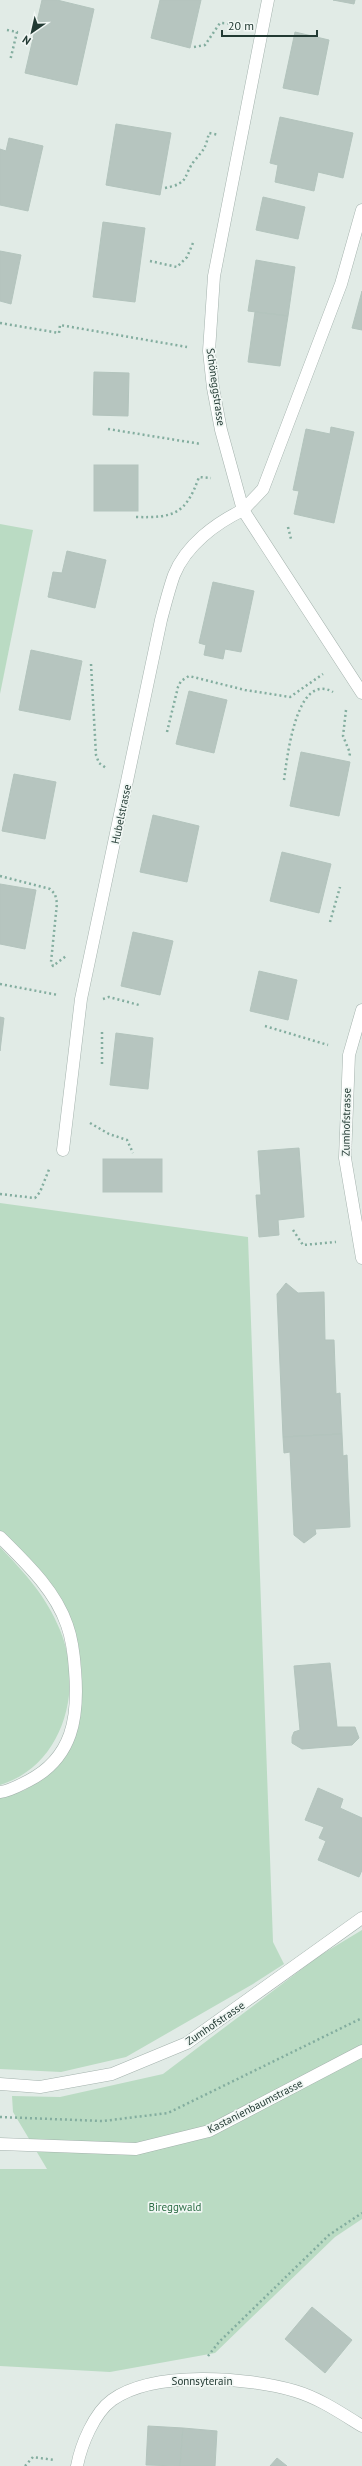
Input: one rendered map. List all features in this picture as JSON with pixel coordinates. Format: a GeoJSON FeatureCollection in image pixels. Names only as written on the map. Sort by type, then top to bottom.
{"type":"FeatureCollection","features":[{"type":"Feature","properties":{"kind":"street","name":"Schöneggstrasse"},"geometry":{"type":"LineString","coordinates":[[268,0],[214,276],[209,351],[214,388],[227,449],[243,510],[362,693]]}},
{"type":"Feature","properties":{"kind":"street","name":"Hubelstrasse"},"geometry":{"type":"LineString","coordinates":[[63,1150],[81,999],[161,620],[175,573],[208,531],[243,510],[263,489],[341,284],[362,210]]}},
{"type":"Feature","properties":{"kind":"street","name":"Zumhofstrasse"},"geometry":{"type":"LineString","coordinates":[[362,1010],[350,1051],[347,1078],[345,1158],[362,1258]]}},
{"type":"Feature","properties":{"kind":"street"},"geometry":{"type":"LineString","coordinates":[[0,1537],[30,1567],[47,1588],[64,1619],[74,1655],[76,1713],[70,1736],[57,1759],[40,1775],[9,1791],[0,1792]]}},
{"type":"Feature","properties":{"kind":"street","name":"Zumhofstrasse"},"geometry":{"type":"LineString","coordinates":[[0,2084],[40,2087],[112,2074],[186,2043],[362,1918]]}},
{"type":"Feature","properties":{"kind":"street","name":"Kastanienbaumstrasse"},"geometry":{"type":"LineString","coordinates":[[0,2144],[136,2149],[209,2131],[362,2051]]}},
{"type":"Feature","properties":{"kind":"street","name":"Sonnsyterain"},"geometry":{"type":"LineString","coordinates":[[77,2466],[90,2431],[110,2401],[130,2390],[172,2380],[204,2379],[267,2384],[297,2391],[333,2407],[362,2426]]}},
{"type":"Feature","properties":{"kind":"path"},"geometry":{"type":"LineString","coordinates":[[194,47],[201,48],[205,45],[220,24],[232,22],[263,28]]}},
{"type":"Feature","properties":{"kind":"path"},"geometry":{"type":"LineString","coordinates":[[7,30],[18,32],[10,61]]}},
{"type":"Feature","properties":{"kind":"path"},"geometry":{"type":"LineString","coordinates":[[165,188],[176,186],[186,178],[194,161],[204,150],[209,132],[241,140]]}},
{"type":"Feature","properties":{"kind":"path"},"geometry":{"type":"LineString","coordinates":[[150,261],[177,268],[187,258],[193,243]]}},
{"type":"Feature","properties":{"kind":"path"},"geometry":{"type":"LineString","coordinates":[[0,323],[59,333],[60,325],[209,351]]}},
{"type":"Feature","properties":{"kind":"path"},"geometry":{"type":"LineString","coordinates":[[108,429],[227,449]]}},
{"type":"Feature","properties":{"kind":"path"},"geometry":{"type":"LineString","coordinates":[[136,517],[160,518],[175,514],[185,505],[193,493],[198,477],[236,480]]}},
{"type":"Feature","properties":{"kind":"path"},"geometry":{"type":"LineString","coordinates":[[167,732],[178,687],[181,681],[189,676],[244,690],[290,697],[341,662]]}},
{"type":"Feature","properties":{"kind":"path"},"geometry":{"type":"LineString","coordinates":[[91,664],[96,754],[99,762],[111,769]]}},
{"type":"Feature","properties":{"kind":"path"},"geometry":{"type":"LineString","coordinates":[[284,780],[292,734],[306,697],[314,690],[325,688],[335,693]]}},
{"type":"Feature","properties":{"kind":"path"},"geometry":{"type":"LineString","coordinates":[[347,706],[343,736],[350,753],[349,758]]}},
{"type":"Feature","properties":{"kind":"path"},"geometry":{"type":"LineString","coordinates":[[0,876],[50,889],[55,894],[57,903],[51,962],[53,966],[77,946],[92,949]]}},
{"type":"Feature","properties":{"kind":"path"},"geometry":{"type":"LineString","coordinates":[[330,922],[340,887]]}},
{"type":"Feature","properties":{"kind":"path"},"geometry":{"type":"LineString","coordinates":[[0,984],[81,999]]}},
{"type":"Feature","properties":{"kind":"path"},"geometry":{"type":"LineString","coordinates":[[99,1000],[109,997],[139,1005]]}},
{"type":"Feature","properties":{"kind":"path"},"geometry":{"type":"LineString","coordinates":[[265,1026],[350,1051]]}},
{"type":"Feature","properties":{"kind":"path"},"geometry":{"type":"LineString","coordinates":[[66,1124],[94,1124],[109,1134],[127,1140],[133,1153]]}},
{"type":"Feature","properties":{"kind":"path"},"geometry":{"type":"LineString","coordinates":[[0,1194],[35,1198],[40,1192],[53,1158],[63,1150]]}},
{"type":"Feature","properties":{"kind":"path"},"geometry":{"type":"LineString","coordinates":[[293,1230],[303,1245],[335,1243],[355,1218]]}},
{"type":"Feature","properties":{"kind":"path"},"geometry":{"type":"LineString","coordinates":[[0,2117],[102,2121],[168,2113],[362,2018]]}},
{"type":"Feature","properties":{"kind":"path"},"geometry":{"type":"LineString","coordinates":[[204,2379],[206,2358],[219,2342],[329,2235],[362,2213]]}},
{"type":"Feature","properties":{"kind":"path"},"geometry":{"type":"LineString","coordinates":[[25,2466],[33,2457],[54,2460]]}},
{"type":"Feature","properties":{"kind":"green space"},"geometry":{"type":"Polygon","coordinates":[[[0,524],[33,530],[0,694],[0,524]]]}},
{"type":"Feature","properties":{"kind":"green space"},"geometry":{"type":"Polygon","coordinates":[[[0,1203],[248,1237],[273,1942],[284,1964],[253,1984],[126,2057],[61,2072],[0,2069],[0,1798],[25,1790],[51,1771],[73,1737],[82,1693],[81,1663],[69,1617],[48,1583],[0,1531],[0,1203]]]}},
{"type":"Feature","properties":{"kind":"green space"},"geometry":{"type":"Polygon","coordinates":[[[0,1547],[18,1566],[42,1596],[55,1618],[67,1652],[70,1676],[68,1699],[63,1722],[53,1742],[40,1760],[22,1775],[0,1785],[0,1547]]]}},
{"type":"Feature","properties":{"kind":"green space","name":"Bireggwald"},"geometry":{"type":"Polygon","coordinates":[[[362,1930],[362,2219],[335,2237],[215,2353],[110,2372],[0,2366],[0,2169],[47,2169],[13,2112],[12,2096],[60,2097],[163,2074],[319,1956],[362,1930]]]}},
{"type":"Feature","properties":{"kind":"building"},"geometry":{"type":"Polygon","coordinates":[[[42,0],[57,0],[94,9],[77,85],[25,73],[42,0]]]}},
{"type":"Feature","properties":{"kind":"building"},"geometry":{"type":"Polygon","coordinates":[[[160,0],[201,0],[190,48],[151,38],[160,0]]]}},
{"type":"Feature","properties":{"kind":"building"},"geometry":{"type":"Polygon","coordinates":[[[333,0],[355,0],[354,4],[333,0]]]}},
{"type":"Feature","properties":{"kind":"building"},"geometry":{"type":"Polygon","coordinates":[[[295,32],[329,40],[318,95],[283,88],[295,32]]]}},
{"type":"Feature","properties":{"kind":"building"},"geometry":{"type":"Polygon","coordinates":[[[280,117],[353,133],[343,178],[318,172],[314,191],[275,182],[278,165],[270,163],[280,117]]]}},
{"type":"Feature","properties":{"kind":"building"},"geometry":{"type":"Polygon","coordinates":[[[116,124],[171,133],[160,195],[106,185],[116,124]]]}},
{"type":"Feature","properties":{"kind":"building"},"geometry":{"type":"Polygon","coordinates":[[[9,138],[43,146],[28,211],[0,205],[0,149],[6,151],[9,138]]]}},
{"type":"Feature","properties":{"kind":"building"},"geometry":{"type":"Polygon","coordinates":[[[263,197],[305,207],[298,239],[256,230],[263,197]]]}},
{"type":"Feature","properties":{"kind":"building"},"geometry":{"type":"Polygon","coordinates":[[[103,222],[145,228],[135,302],[93,297],[103,222]]]}},
{"type":"Feature","properties":{"kind":"building"},"geometry":{"type":"Polygon","coordinates":[[[0,251],[21,255],[11,304],[0,301],[0,251]]]}},
{"type":"Feature","properties":{"kind":"building"},"geometry":{"type":"Polygon","coordinates":[[[256,260],[295,267],[288,316],[248,311],[256,260]]]}},
{"type":"Feature","properties":{"kind":"building"},"geometry":{"type":"Polygon","coordinates":[[[362,291],[362,330],[352,328],[362,291]]]}},
{"type":"Feature","properties":{"kind":"building"},"geometry":{"type":"Polygon","coordinates":[[[255,312],[288,316],[280,366],[248,362],[255,312]]]}},
{"type":"Feature","properties":{"kind":"building"},"geometry":{"type":"Polygon","coordinates":[[[94,372],[129,373],[128,416],[93,415],[94,372]]]}},
{"type":"Feature","properties":{"kind":"building"},"geometry":{"type":"Polygon","coordinates":[[[331,427],[354,432],[334,523],[294,514],[299,491],[293,490],[306,429],[330,434],[331,427]]]}},
{"type":"Feature","properties":{"kind":"building"},"geometry":{"type":"Polygon","coordinates":[[[94,465],[138,465],[138,511],[94,511],[94,465]]]}},
{"type":"Feature","properties":{"kind":"building"},"geometry":{"type":"Polygon","coordinates":[[[67,551],[106,560],[95,608],[48,597],[53,572],[62,573],[67,551]]]}},
{"type":"Feature","properties":{"kind":"building"},"geometry":{"type":"Polygon","coordinates":[[[213,582],[254,591],[241,652],[225,649],[223,659],[204,655],[206,645],[199,643],[213,582]]]}},
{"type":"Feature","properties":{"kind":"building"},"geometry":{"type":"Polygon","coordinates":[[[31,650],[82,661],[70,720],[19,710],[31,650]]]}},
{"type":"Feature","properties":{"kind":"building"},"geometry":{"type":"Polygon","coordinates":[[[189,691],[227,700],[214,753],[176,744],[189,691]]]}},
{"type":"Feature","properties":{"kind":"building"},"geometry":{"type":"Polygon","coordinates":[[[301,752],[350,762],[339,816],[290,806],[301,752]]]}},
{"type":"Feature","properties":{"kind":"building"},"geometry":{"type":"Polygon","coordinates":[[[14,774],[56,782],[45,839],[2,831],[14,774]]]}},
{"type":"Feature","properties":{"kind":"building"},"geometry":{"type":"Polygon","coordinates":[[[153,815],[199,826],[187,882],[140,872],[153,815]]]}},
{"type":"Feature","properties":{"kind":"building"},"geometry":{"type":"Polygon","coordinates":[[[282,852],[331,864],[319,913],[270,901],[282,852]]]}},
{"type":"Feature","properties":{"kind":"building"},"geometry":{"type":"Polygon","coordinates":[[[0,884],[36,890],[25,949],[0,944],[0,884]]]}},
{"type":"Feature","properties":{"kind":"building"},"geometry":{"type":"Polygon","coordinates":[[[133,932],[173,941],[160,995],[121,986],[133,932]]]}},
{"type":"Feature","properties":{"kind":"building"},"geometry":{"type":"Polygon","coordinates":[[[259,971],[297,980],[288,1020],[250,1011],[259,971]]]}},
{"type":"Feature","properties":{"kind":"building"},"geometry":{"type":"Polygon","coordinates":[[[0,1017],[4,1018],[0,1051],[0,1017]]]}},
{"type":"Feature","properties":{"kind":"building"},"geometry":{"type":"Polygon","coordinates":[[[116,1033],[153,1038],[148,1089],[110,1085],[116,1033]]]}},
{"type":"Feature","properties":{"kind":"building"},"geometry":{"type":"Polygon","coordinates":[[[299,1148],[304,1217],[278,1220],[279,1235],[259,1237],[256,1195],[261,1195],[258,1151],[299,1148]]]}},
{"type":"Feature","properties":{"kind":"building"},"geometry":{"type":"Polygon","coordinates":[[[103,1159],[162,1159],[162,1192],[103,1192],[103,1159]]]}},
{"type":"Feature","properties":{"kind":"building"},"geometry":{"type":"Polygon","coordinates":[[[286,1283],[298,1293],[324,1292],[325,1340],[334,1340],[336,1394],[340,1393],[342,1434],[283,1437],[277,1294],[286,1283]]]}},
{"type":"Feature","properties":{"kind":"building"},"geometry":{"type":"Polygon","coordinates":[[[342,1434],[343,1456],[347,1455],[350,1527],[315,1529],[316,1534],[304,1543],[294,1535],[290,1452],[284,1453],[283,1437],[342,1434]]]}},
{"type":"Feature","properties":{"kind":"building"},"geometry":{"type":"Polygon","coordinates":[[[330,1663],[337,1727],[355,1727],[359,1738],[352,1745],[302,1749],[292,1743],[294,1732],[300,1730],[294,1666],[330,1663]]]}},
{"type":"Feature","properties":{"kind":"building"},"geometry":{"type":"Polygon","coordinates":[[[318,1788],[343,1799],[340,1808],[362,1818],[362,1870],[359,1877],[318,1860],[326,1841],[319,1838],[324,1827],[305,1820],[318,1788]]]}},
{"type":"Feature","properties":{"kind":"building"},"geometry":{"type":"Polygon","coordinates":[[[312,2307],[352,2340],[325,2373],[285,2339],[312,2307]]]}},
{"type":"Feature","properties":{"kind":"building"},"geometry":{"type":"Polygon","coordinates":[[[148,2426],[183,2428],[180,2466],[146,2465],[148,2426]]]}},
{"type":"Feature","properties":{"kind":"building"},"geometry":{"type":"Polygon","coordinates":[[[183,2428],[217,2431],[215,2466],[180,2466],[183,2428]]]}},
{"type":"Feature","properties":{"kind":"building"},"geometry":{"type":"Polygon","coordinates":[[[277,2458],[287,2466],[270,2466],[277,2458]]]}}]}
